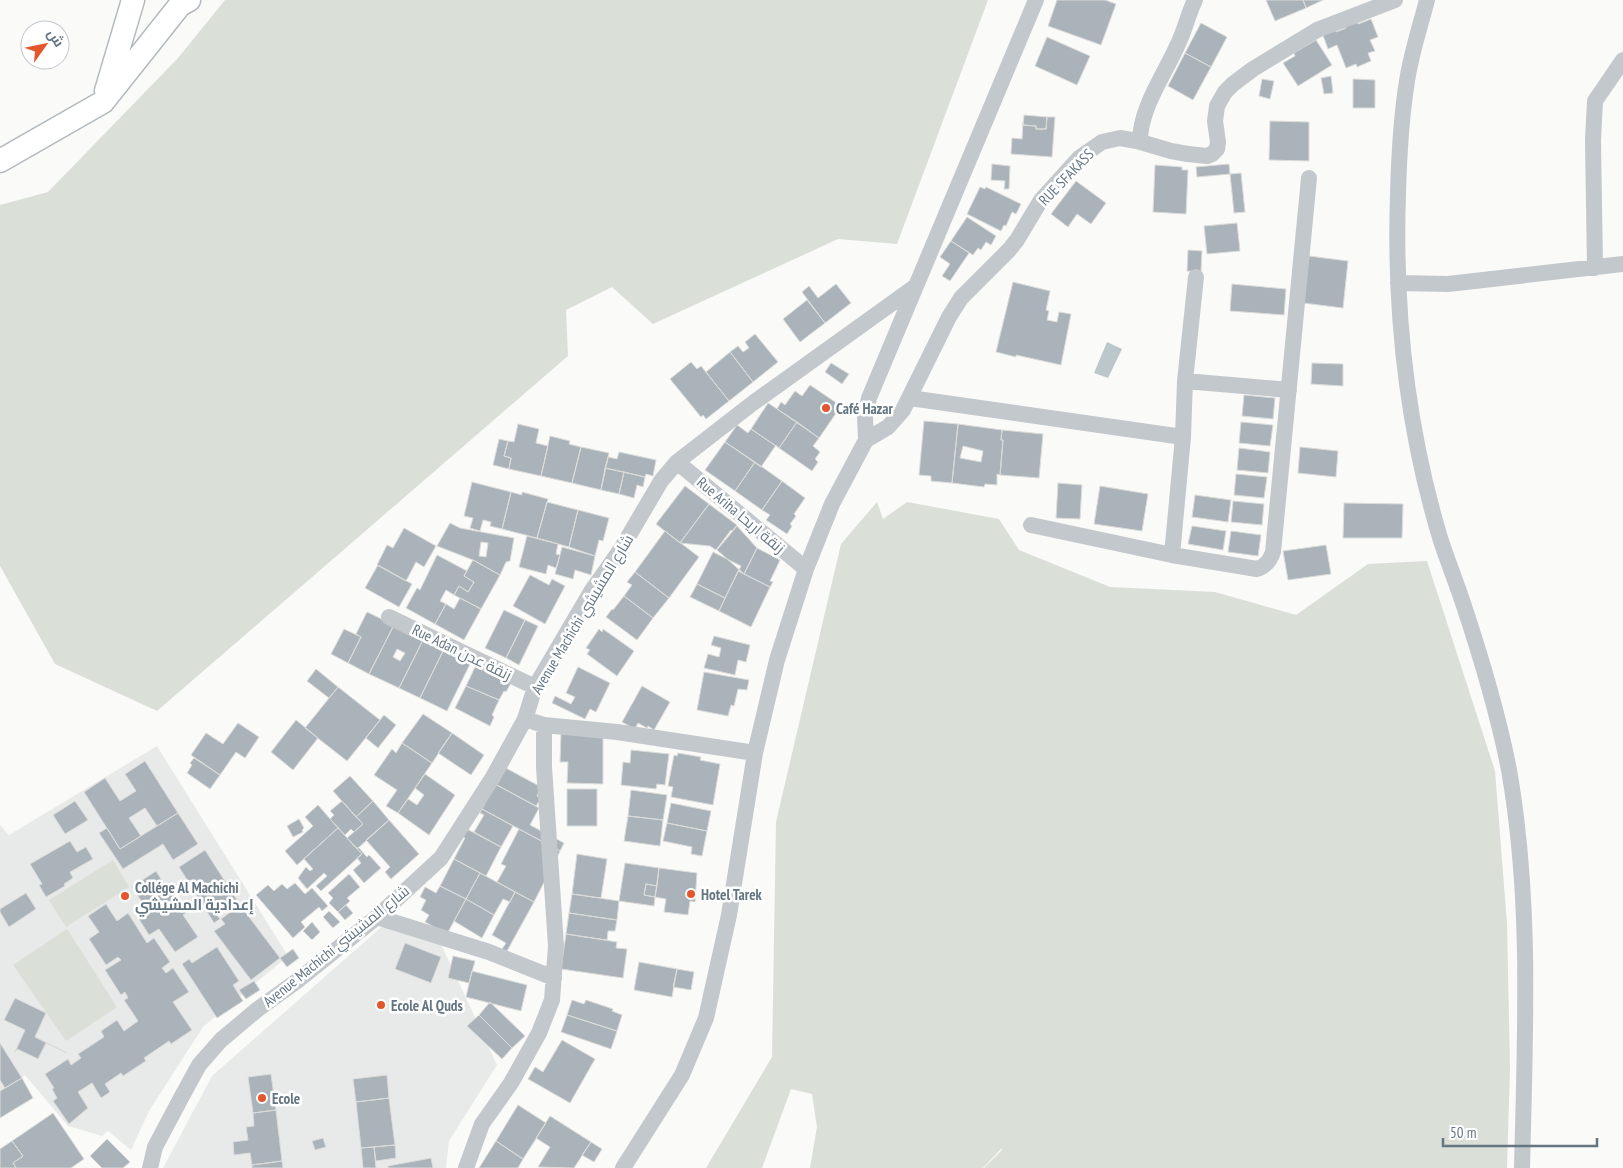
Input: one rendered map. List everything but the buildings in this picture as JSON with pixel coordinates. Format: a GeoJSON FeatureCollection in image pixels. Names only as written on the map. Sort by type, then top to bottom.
{"type":"FeatureCollection","features":[{"type":"Feature","properties":{"kind":"street"},"geometry":{"type":"LineString","coordinates":[[103,102],[133,0]]}},
{"type":"Feature","properties":{"kind":"street"},"geometry":{"type":"LineString","coordinates":[[0,161],[103,102],[180,5],[189,0]]}},
{"type":"Feature","properties":{"kind":"street"},"geometry":{"type":"LineString","coordinates":[[623,1168],[682,1075],[706,1018],[729,915],[755,753],[776,660],[806,569],[832,504],[866,440],[865,417],[869,398],[1036,0]]}},
{"type":"Feature","properties":{"kind":"street"},"geometry":{"type":"LineString","coordinates":[[1140,141],[1140,128],[1144,116],[1178,44],[1195,0]]}},
{"type":"Feature","properties":{"kind":"street","name":"RUE SFAKASS"},"geometry":{"type":"LineString","coordinates":[[866,440],[892,424],[910,398],[949,317],[961,298],[1017,240],[1032,213],[1052,187],[1079,158],[1102,142],[1120,138],[1140,141],[1172,152],[1207,156],[1212,154],[1217,149],[1218,142],[1215,121],[1217,106],[1225,92],[1233,84],[1253,68],[1317,30],[1395,0]]}},
{"type":"Feature","properties":{"kind":"street"},"geometry":{"type":"LineString","coordinates":[[1427,0],[1407,77],[1402,112],[1397,230],[1403,365],[1413,433],[1441,541],[1464,606],[1494,706],[1508,768],[1517,824],[1522,868],[1525,943],[1522,1168]]}},
{"type":"Feature","properties":{"kind":"street"},"geometry":{"type":"LineString","coordinates":[[1595,268],[1593,140],[1595,100],[1623,60]]}},
{"type":"Feature","properties":{"kind":"street"},"geometry":{"type":"LineString","coordinates":[[1031,525],[1172,556],[1256,569],[1264,566],[1270,560],[1273,552],[1309,178]]}},
{"type":"Feature","properties":{"kind":"street"},"geometry":{"type":"LineString","coordinates":[[1398,282],[1448,284],[1623,264]]}},
{"type":"Feature","properties":{"kind":"street"},"geometry":{"type":"LineString","coordinates":[[1172,556],[1183,438],[1185,381],[1196,277]]}},
{"type":"Feature","properties":{"kind":"street","name":"Avenue Machichi شارع المشيشي"},"geometry":{"type":"LineString","coordinates":[[150,1168],[155,1147],[199,1065],[221,1040],[377,917],[441,858],[494,777],[525,719],[535,687],[592,590],[621,550],[661,481],[677,462],[746,408],[916,286]]}},
{"type":"Feature","properties":{"kind":"street"},"geometry":{"type":"LineString","coordinates":[[1185,381],[1289,390]]}},
{"type":"Feature","properties":{"kind":"street"},"geometry":{"type":"LineString","coordinates":[[910,398],[1183,438]]}},
{"type":"Feature","properties":{"kind":"street","name":"Rue Ariha زنقة اريحا"},"geometry":{"type":"LineString","coordinates":[[677,462],[806,569]]}},
{"type":"Feature","properties":{"kind":"street","name":"Rue Adan زنقة عدن"},"geometry":{"type":"LineString","coordinates":[[389,617],[535,687]]}},
{"type":"Feature","properties":{"kind":"street"},"geometry":{"type":"LineString","coordinates":[[525,719],[544,725],[617,732],[755,753]]}},
{"type":"Feature","properties":{"kind":"street"},"geometry":{"type":"LineString","coordinates":[[466,1168],[482,1124],[511,1083],[539,1033],[552,1000],[556,946],[544,767],[544,725]]}},
{"type":"Feature","properties":{"kind":"street"},"geometry":{"type":"LineString","coordinates":[[377,917],[489,952],[554,978]]}},
{"type":"Feature","properties":{"kind":"shaded area"},"geometry":{"type":"Polygon","coordinates":[[[225,0],[988,0],[897,244],[838,239],[653,324],[612,287],[566,310],[568,356],[157,711],[55,664],[0,566],[0,205],[48,192],[178,58],[225,0]]]}},
{"type":"Feature","properties":{"kind":"shaded area"},"geometry":{"type":"Polygon","coordinates":[[[1107,342],[1122,349],[1108,378],[1094,373],[1107,342]]]}},
{"type":"Feature","properties":{"kind":"shaded area"},"geometry":{"type":"Polygon","coordinates":[[[877,502],[883,519],[907,502],[999,519],[1019,550],[1110,587],[1215,592],[1296,615],[1368,564],[1427,561],[1495,771],[1507,923],[1510,1068],[1507,1168],[984,1168],[1002,1148],[983,1168],[810,1168],[817,1127],[812,1094],[791,1089],[762,1168],[706,1168],[772,1057],[776,822],[841,544],[877,502]]]}},
{"type":"Feature","properties":{"kind":"shaded area","name":"Collége Al Machichi إعدادية المشيشي"},"geometry":{"type":"Polygon","coordinates":[[[157,746],[288,956],[203,1027],[149,1111],[131,1150],[108,1131],[102,1136],[68,1126],[25,1075],[0,1091],[0,825],[9,835],[157,746]]]}},
{"type":"Feature","properties":{"kind":"shaded area"},"geometry":{"type":"Polygon","coordinates":[[[113,860],[129,887],[66,927],[49,900],[113,860]]]}},
{"type":"Feature","properties":{"kind":"shaded area","name":"Ecole Al Quds"},"geometry":{"type":"Polygon","coordinates":[[[386,923],[441,944],[497,1065],[449,1141],[446,1168],[163,1168],[212,1076],[386,923]]]}},
{"type":"Feature","properties":{"kind":"shaded area"},"geometry":{"type":"Polygon","coordinates":[[[67,929],[117,1007],[66,1041],[13,965],[67,929]]]}},
{"type":"Feature","properties":{"kind":"place","name":"Café Hazar"},"geometry":{"type":"Point","coordinates":[826,408]}},
{"type":"Feature","properties":{"kind":"place","name":"Hotel Tarek"},"geometry":{"type":"Point","coordinates":[691,894]}},
{"type":"Feature","properties":{"kind":"place","name":"Collége Al Machichi إعدادية المشيشي"},"geometry":{"type":"Point","coordinates":[125,896]}},
{"type":"Feature","properties":{"kind":"place","name":"Ecole Al Quds"},"geometry":{"type":"Point","coordinates":[381,1005]}},
{"type":"Feature","properties":{"kind":"place","name":"Ecole"},"geometry":{"type":"Point","coordinates":[262,1098]}}]}
